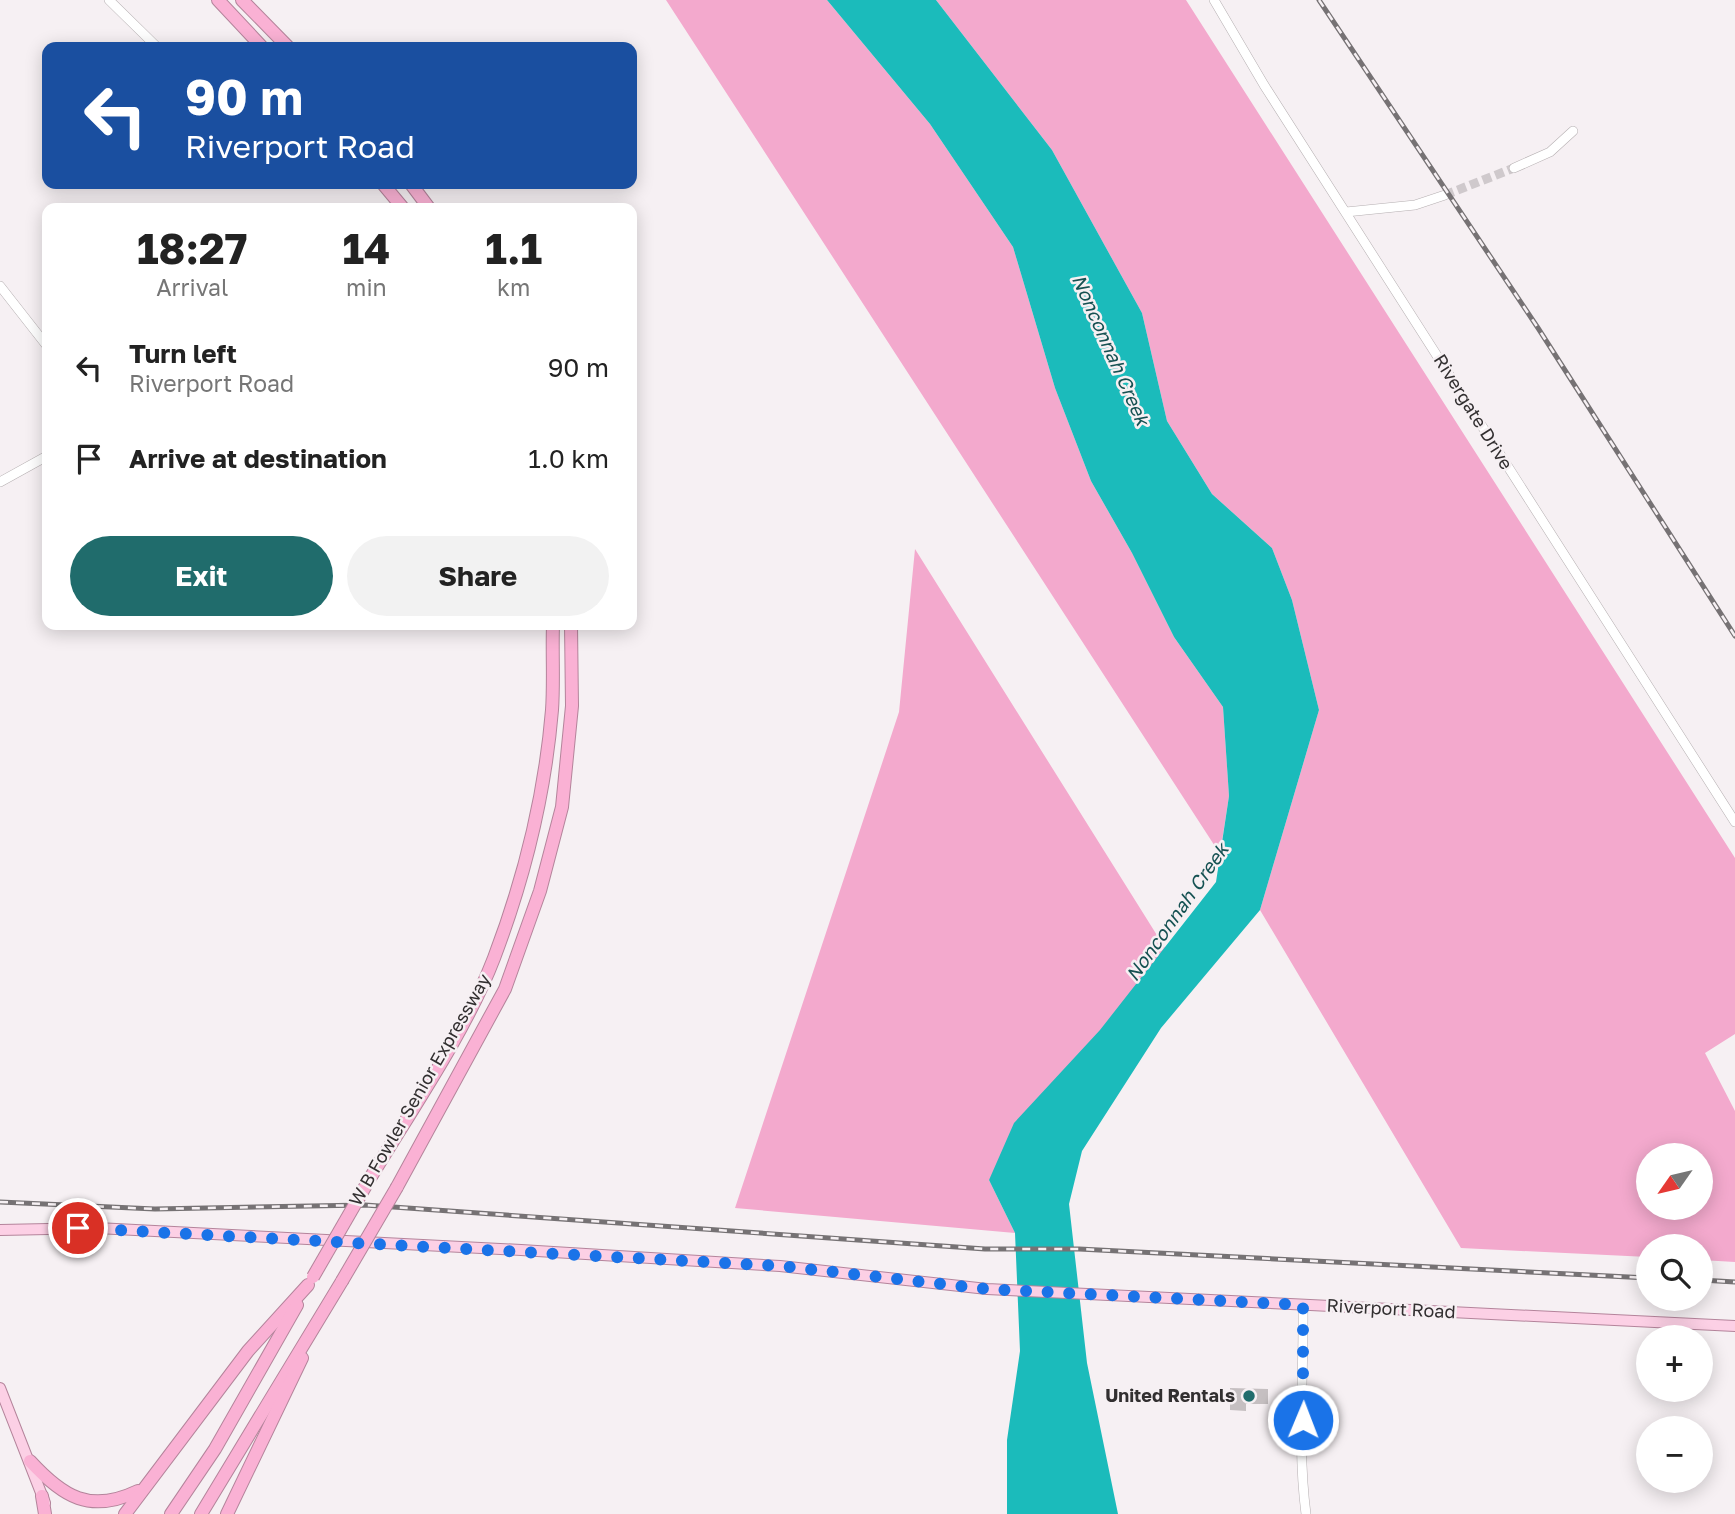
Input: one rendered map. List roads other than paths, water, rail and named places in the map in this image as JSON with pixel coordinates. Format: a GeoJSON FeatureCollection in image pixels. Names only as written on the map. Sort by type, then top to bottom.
{"type":"FeatureCollection","features":[{"type":"Feature","properties":{"kind":"highway"},"geometry":{"type":"LineString","coordinates":[[210,0],[243,27]]}},
{"type":"Feature","properties":{"kind":"highway"},"geometry":{"type":"LineString","coordinates":[[218,0],[257,42]]}},
{"type":"Feature","properties":{"kind":"highway"},"geometry":{"type":"LineString","coordinates":[[244,0],[283,42]]}},
{"type":"Feature","properties":{"kind":"highway"},"geometry":{"type":"LineString","coordinates":[[387,189],[399,203]]}},
{"type":"Feature","properties":{"kind":"highway","name":"W B Fowler Senior Expressway"},"geometry":{"type":"LineString","coordinates":[[171,1514],[215,1449],[261,1370],[310,1281],[463,1021],[493,960],[519,885],[540,795],[552,709],[553,630]]}},
{"type":"Feature","properties":{"kind":"highway","name":"W B Fowler Senior Expressway"},"geometry":{"type":"LineString","coordinates":[[201,1514],[397,1187],[505,989],[540,891],[562,807],[572,706],[571,630]]}},
{"type":"Feature","properties":{"kind":"highway"},"geometry":{"type":"LineString","coordinates":[[125,1514],[248,1351],[310,1281]]}},
{"type":"Feature","properties":{"kind":"highway"},"geometry":{"type":"LineString","coordinates":[[227,1514],[327,1307]]}},
{"type":"Feature","properties":{"kind":"highway"},"geometry":{"type":"LineString","coordinates":[[30,1461],[61,1495],[81,1505],[114,1505],[147,1485]]}},
{"type":"Feature","properties":{"kind":"highway"},"geometry":{"type":"LineString","coordinates":[[42,1496],[47,1514]]}},
{"type":"Feature","properties":{"kind":"main road","name":"Riverport Road"},"geometry":{"type":"LineString","coordinates":[[0,1230],[97,1228],[780,1266],[987,1289],[1735,1325]]}},
{"type":"Feature","properties":{"kind":"main road"},"geometry":{"type":"LineString","coordinates":[[0,1388],[42,1496]]}},
{"type":"Feature","properties":{"kind":"street"},"geometry":{"type":"LineString","coordinates":[[109,0],[153,42]]}},
{"type":"Feature","properties":{"kind":"street","name":"Rivergate Drive"},"geometry":{"type":"LineString","coordinates":[[1214,0],[1735,822]]}},
{"type":"Feature","properties":{"kind":"street"},"geometry":{"type":"LineString","coordinates":[[1514,168],[1550,152],[1573,131]]}},
{"type":"Feature","properties":{"kind":"street"},"geometry":{"type":"LineString","coordinates":[[1346,212],[1415,205],[1445,195]]}},
{"type":"Feature","properties":{"kind":"street"},"geometry":{"type":"LineString","coordinates":[[0,286],[42,340]]}},
{"type":"Feature","properties":{"kind":"street"},"geometry":{"type":"LineString","coordinates":[[0,482],[42,459]]}},
{"type":"Feature","properties":{"kind":"street"},"geometry":{"type":"LineString","coordinates":[[1303,1305],[1303,1420],[1300,1467],[1306,1514]]}},
{"type":"Feature","properties":{"kind":"water","name":"Nonconnah Creek"},"geometry":{"type":"Polygon","coordinates":[[[827,0],[936,0],[1052,150],[1142,313],[1167,421],[1212,494],[1272,548],[1292,600],[1319,710],[1260,910],[1161,1028],[1082,1151],[1069,1204],[1087,1363],[1118,1514],[1007,1514],[1007,1440],[1020,1351],[1015,1233],[989,1180],[1014,1123],[1100,1030],[1216,882],[1229,796],[1223,707],[1174,637],[1132,553],[1091,481],[1055,388],[1013,247],[930,124],[827,0]]]}},
{"type":"Feature","properties":{"kind":"tunnel"},"geometry":{"type":"LineString","coordinates":[[1445,195],[1514,168]]}},
{"type":"Feature","properties":{"kind":"railway"},"geometry":{"type":"LineString","coordinates":[[1319,0],[1538,328],[1735,636]]}},
{"type":"Feature","properties":{"kind":"railway"},"geometry":{"type":"LineString","coordinates":[[0,1202],[155,1209],[365,1205],[985,1249],[1079,1249],[1636,1277]]}},
{"type":"Feature","properties":{"kind":"railway"},"geometry":{"type":"LineString","coordinates":[[1713,1281],[1735,1282]]}},
{"type":"Feature","properties":{"kind":"place","name":"United Rentals"},"geometry":{"type":"Point","coordinates":[1249,1396]}}]}
